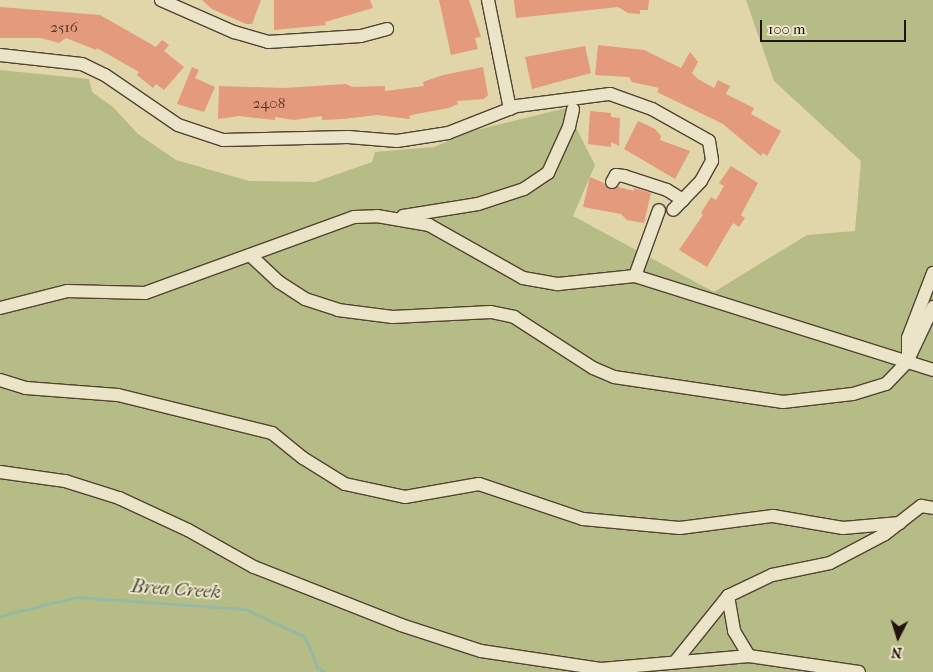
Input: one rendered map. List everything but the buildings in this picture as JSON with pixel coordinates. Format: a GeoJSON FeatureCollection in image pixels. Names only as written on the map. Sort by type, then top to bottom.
{"type":"FeatureCollection","features":[{"type":"Feature","properties":{"kind":"street"},"geometry":{"type":"LineString","coordinates":[[161,0],[234,32],[268,42],[361,36],[387,30]]}},
{"type":"Feature","properties":{"kind":"street"},"geometry":{"type":"LineString","coordinates":[[488,0],[510,109]]}},
{"type":"Feature","properties":{"kind":"street"},"geometry":{"type":"LineString","coordinates":[[0,54],[82,64],[105,74],[178,125],[223,140],[348,137],[397,142],[448,133],[510,109],[610,94],[652,108],[709,141],[712,161],[701,181],[673,210]]}},
{"type":"Feature","properties":{"kind":"street"},"geometry":{"type":"LineString","coordinates":[[0,308],[67,291],[145,293],[354,217],[390,217],[478,204],[524,189],[548,173],[569,128],[573,109]]}},
{"type":"Feature","properties":{"kind":"street"},"geometry":{"type":"LineString","coordinates":[[612,182],[616,175],[624,176],[667,190],[682,200]]}},
{"type":"Feature","properties":{"kind":"street"},"geometry":{"type":"LineString","coordinates":[[636,276],[659,210]]}},
{"type":"Feature","properties":{"kind":"street"},"geometry":{"type":"LineString","coordinates":[[390,217],[429,225],[524,278],[558,284],[636,276],[933,370]]}},
{"type":"Feature","properties":{"kind":"street"},"geometry":{"type":"LineString","coordinates":[[250,255],[279,282],[305,299],[338,310],[393,318],[491,312],[514,317],[593,368],[614,377],[783,402],[809,402],[854,394],[886,384],[908,362],[933,307]]}},
{"type":"Feature","properties":{"kind":"street"},"geometry":{"type":"LineString","coordinates":[[908,362],[908,338],[933,273]]}},
{"type":"Feature","properties":{"kind":"street"},"geometry":{"type":"LineString","coordinates":[[0,380],[26,388],[118,395],[272,433],[303,458],[345,484],[405,496],[479,484],[584,520],[680,528],[773,516],[843,528],[900,523]]}},
{"type":"Feature","properties":{"kind":"street"},"geometry":{"type":"LineString","coordinates":[[0,472],[65,481],[118,498],[188,530],[254,567],[401,624],[481,651],[600,669],[749,656],[859,672]]}},
{"type":"Feature","properties":{"kind":"street"},"geometry":{"type":"LineString","coordinates":[[675,662],[728,596],[772,575],[830,563],[885,534],[921,506],[933,508]]}},
{"type":"Feature","properties":{"kind":"street"},"geometry":{"type":"LineString","coordinates":[[728,596],[734,631],[749,656]]}},
{"type":"Feature","properties":{"kind":"green space"},"geometry":{"type":"Polygon","coordinates":[[[746,0],[933,0],[933,672],[0,672],[0,70],[89,79],[92,92],[113,107],[138,134],[176,160],[249,181],[315,182],[372,162],[375,152],[434,147],[472,131],[566,108],[595,165],[573,216],[714,292],[807,235],[855,231],[861,161],[774,81],[746,0]]]}},
{"type":"Feature","properties":{"kind":"waterway","name":"Brea Creek"},"geometry":{"type":"LineString","coordinates":[[0,616],[76,597],[245,609],[305,637],[317,667],[324,672]]}}]}
